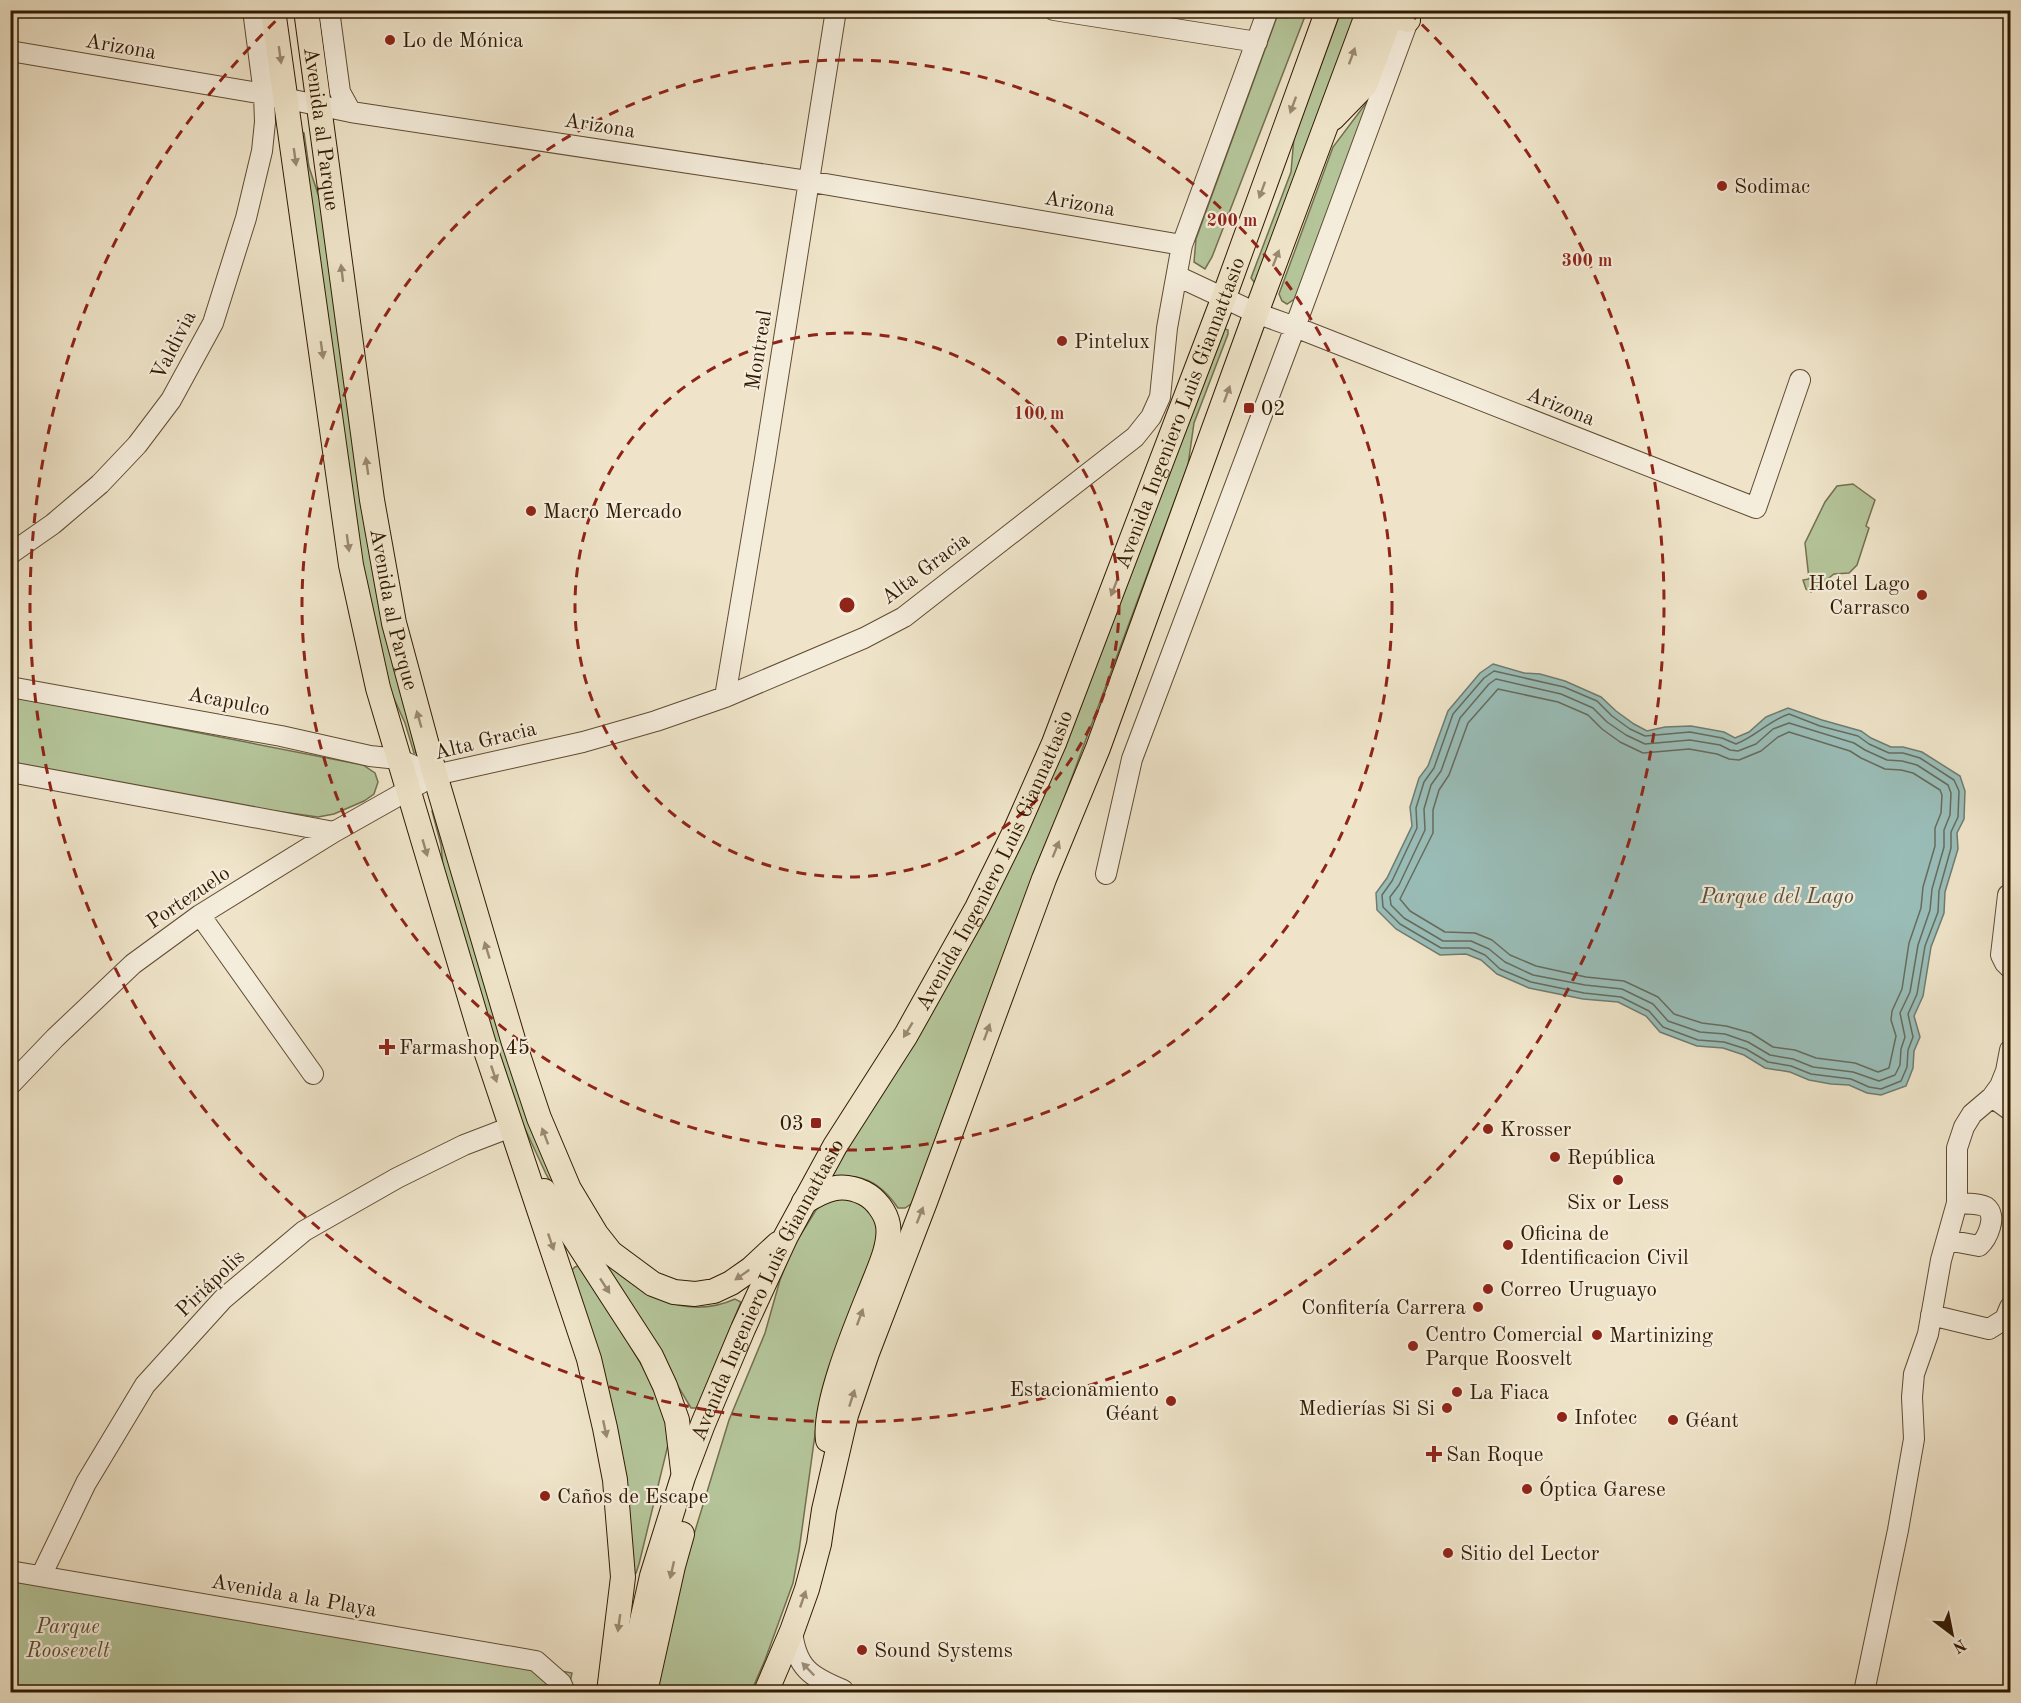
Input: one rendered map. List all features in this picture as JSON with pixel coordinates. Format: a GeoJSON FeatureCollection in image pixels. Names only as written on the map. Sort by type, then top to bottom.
{"type":"FeatureCollection","features":[{"type":"Feature","properties":{"kind":"main road","name":"Avenida al Parque"},"geometry":{"type":"LineString","coordinates":[[273,10],[275,97],[351,565],[378,688],[399,759],[421,784],[539,1118],[569,1189],[582,1213],[611,1253],[652,1284],[674,1293],[704,1292],[731,1283],[751,1269],[786,1236]]}},
{"type":"Feature","properties":{"kind":"main road","name":"Avenida al Parque"},"geometry":{"type":"LineString","coordinates":[[306,10],[372,500],[421,784],[457,960],[512,1127]]}},
{"type":"Feature","properties":{"kind":"main road","name":"Avenida Ingeniero Luis Giannattasio"},"geometry":{"type":"LineString","coordinates":[[626,1692],[652,1576],[683,1477],[738,1340],[804,1202],[835,1146],[934,986],[977,908],[1016,829],[1062,723],[1224,297],[1328,10]]}},
{"type":"Feature","properties":{"kind":"main road","name":"Avenida Ingeniero Luis Giannattasio"},"geometry":{"type":"LineString","coordinates":[[766,1692],[792,1631],[819,1544],[824,1510],[846,1415],[867,1353],[1044,879],[1098,748],[1369,10]]}},
{"type":"Feature","properties":{"kind":"main road"},"geometry":{"type":"LineString","coordinates":[[1327,124],[1365,85],[1390,18],[1410,15]]}},
{"type":"Feature","properties":{"kind":"main road"},"geometry":{"type":"LineString","coordinates":[[512,1127],[544,1190],[651,1356],[665,1386],[677,1420],[683,1477],[683,1530]]}},
{"type":"Feature","properties":{"kind":"main road"},"geometry":{"type":"LineString","coordinates":[[512,1127],[589,1359],[615,1480],[623,1577],[609,1692]]}},
{"type":"Feature","properties":{"kind":"main road"},"geometry":{"type":"LineString","coordinates":[[804,1202],[821,1191],[835,1187],[857,1190],[868,1195],[876,1203],[884,1214],[888,1226],[888,1240],[881,1263],[832,1398],[827,1436],[833,1475]]}},
{"type":"Feature","properties":{"kind":"main road"},"geometry":{"type":"LineString","coordinates":[[645,1692],[683,1530],[704,1467],[758,1332],[768,1290],[768,1276]]}},
{"type":"Feature","properties":{"kind":"street","name":"Avenida al Parque"},"geometry":{"type":"LineString","coordinates":[[253,10],[275,97]]}},
{"type":"Feature","properties":{"kind":"street"},"geometry":{"type":"LineString","coordinates":[[329,10],[340,93],[351,112]]}},
{"type":"Feature","properties":{"kind":"street","name":"Montreal"},"geometry":{"type":"LineString","coordinates":[[725,697],[836,10]]}},
{"type":"Feature","properties":{"kind":"street"},"geometry":{"type":"LineString","coordinates":[[1054,10],[1257,42]]}},
{"type":"Feature","properties":{"kind":"street"},"geometry":{"type":"LineString","coordinates":[[1177,276],[1182,245],[1268,10]]}},
{"type":"Feature","properties":{"kind":"street"},"geometry":{"type":"LineString","coordinates":[[1106,874],[1132,759],[1410,15]]}},
{"type":"Feature","properties":{"kind":"street","name":"Arizona"},"geometry":{"type":"LineString","coordinates":[[10,51],[351,112],[807,181],[1182,245]]}},
{"type":"Feature","properties":{"kind":"street","name":"Valdivia"},"geometry":{"type":"LineString","coordinates":[[10,554],[53,524],[100,484],[136,445],[171,400],[213,323],[246,218],[262,151],[265,122],[275,97]]}},
{"type":"Feature","properties":{"kind":"street","name":"Arizona"},"geometry":{"type":"LineString","coordinates":[[1177,276],[1256,313],[1756,508],[1800,380]]}},
{"type":"Feature","properties":{"kind":"street","name":"Alta Gracia"},"geometry":{"type":"LineString","coordinates":[[421,784],[656,721],[725,697],[864,638],[904,617],[1135,437],[1151,417],[1160,397],[1167,328],[1177,276]]}},
{"type":"Feature","properties":{"kind":"street","name":"Acapulco"},"geometry":{"type":"LineString","coordinates":[[10,687],[269,733],[370,756],[399,759]]}},
{"type":"Feature","properties":{"kind":"street"},"geometry":{"type":"LineString","coordinates":[[10,772],[334,832]]}},
{"type":"Feature","properties":{"kind":"street","name":"Portezuelo"},"geometry":{"type":"LineString","coordinates":[[10,1085],[55,1038],[133,964],[200,915],[334,832],[421,784]]}},
{"type":"Feature","properties":{"kind":"street"},"geometry":{"type":"LineString","coordinates":[[2008,895],[2001,955],[2010,968]]}},
{"type":"Feature","properties":{"kind":"street"},"geometry":{"type":"LineString","coordinates":[[200,915],[313,1074]]}},
{"type":"Feature","properties":{"kind":"street"},"geometry":{"type":"LineString","coordinates":[[1864,1692],[1898,1530],[1914,1439],[1912,1397],[1914,1374],[1928,1334],[1941,1260],[1957,1203],[1957,1148],[1964,1127],[1972,1114],[1992,1097],[2000,1086],[2010,1050]]}},
{"type":"Feature","properties":{"kind":"street"},"geometry":{"type":"LineString","coordinates":[[1992,1097],[2010,1110]]}},
{"type":"Feature","properties":{"kind":"street","name":"Piriápolis"},"geometry":{"type":"LineString","coordinates":[[41,1576],[86,1483],[145,1385],[223,1299],[304,1231],[397,1178],[465,1145],[512,1127]]}},
{"type":"Feature","properties":{"kind":"street"},"geometry":{"type":"LineString","coordinates":[[1947,1240],[1978,1246],[1988,1234],[1990,1223],[1988,1210],[1984,1206],[1957,1203]]}},
{"type":"Feature","properties":{"kind":"street"},"geometry":{"type":"LineString","coordinates":[[1931,1315],[1989,1329],[2005,1319],[2010,1307]]}},
{"type":"Feature","properties":{"kind":"street","name":"Avenida a la Playa"},"geometry":{"type":"LineString","coordinates":[[10,1571],[536,1661],[563,1688]]}},
{"type":"Feature","properties":{"kind":"street"},"geometry":{"type":"LineString","coordinates":[[792,1631],[797,1657],[803,1665],[824,1682],[850,1691]]}},
{"type":"Feature","properties":{"kind":"street"},"geometry":{"type":"LineString","coordinates":[[808,1692],[850,1691]]}},
{"type":"Feature","properties":{"kind":"green space"},"geometry":{"type":"Polygon","coordinates":[[[1279,11],[1307,11],[1212,257],[1205,269],[1194,262],[1196,239],[1279,11]]]}},
{"type":"Feature","properties":{"kind":"green space"},"geometry":{"type":"Polygon","coordinates":[[[1341,11],[1357,11],[1254,282],[1251,278],[1291,172],[1294,137],[1341,11]]]}},
{"type":"Feature","properties":{"kind":"green space"},"geometry":{"type":"Polygon","coordinates":[[[1396,28],[1296,298],[1287,304],[1282,301],[1279,294],[1333,147],[1367,102],[1396,28]]]}},
{"type":"Feature","properties":{"kind":"green space"},"geometry":{"type":"Polygon","coordinates":[[[302,132],[309,167],[322,206],[416,753],[414,753],[405,723],[387,683],[362,568],[302,132]]]}},
{"type":"Feature","properties":{"kind":"green space"},"geometry":{"type":"Polygon","coordinates":[[[1225,329],[1228,330],[1228,334],[1194,423],[1188,465],[914,1202],[905,1208],[898,1208],[885,1192],[869,1181],[856,1177],[831,1176],[942,994],[1225,329]]]}},
{"type":"Feature","properties":{"kind":"green space"},"geometry":{"type":"Polygon","coordinates":[[[1853,484],[1875,500],[1857,565],[1849,573],[1834,574],[1811,592],[1806,589],[1803,580],[1809,579],[1805,543],[1825,502],[1837,486],[1853,484]]]}},
{"type":"Feature","properties":{"kind":"green space"},"geometry":{"type":"Polygon","coordinates":[[[10,696],[363,765],[375,773],[378,782],[374,794],[364,801],[334,814],[318,817],[240,806],[11,765],[10,696]]]}},
{"type":"Feature","properties":{"kind":"green space"},"geometry":{"type":"Polygon","coordinates":[[[434,809],[600,1256],[629,1281],[662,1300],[697,1307],[716,1305],[735,1299],[741,1302],[697,1408],[691,1408],[656,1349],[566,1210],[520,1118],[495,1047],[444,878],[441,845],[432,811],[434,809]]]}},
{"type":"Feature","properties":{"kind":"green space"},"geometry":{"type":"Polygon","coordinates":[[[846,1198],[861,1204],[870,1211],[878,1238],[817,1420],[793,1583],[765,1660],[751,1692],[656,1692],[680,1580],[729,1420],[765,1333],[780,1280],[793,1247],[816,1210],[824,1203],[834,1199],[846,1198]]]}},
{"type":"Feature","properties":{"kind":"green space"},"geometry":{"type":"Polygon","coordinates":[[[578,1266],[598,1292],[653,1384],[667,1428],[668,1445],[639,1564],[636,1573],[632,1574],[607,1387],[572,1270],[578,1266]]]}},
{"type":"Feature","properties":{"kind":"green space","name":"Parque Roosevelt"},"geometry":{"type":"Polygon","coordinates":[[[10,1574],[213,1605],[572,1673],[568,1692],[11,1692],[10,1574]]]}},
{"type":"Feature","properties":{"kind":"water","name":"Parque del Lago"},"geometry":{"type":"Polygon","coordinates":[[[1493,664],[1565,681],[1601,697],[1616,711],[1647,731],[1665,727],[1691,726],[1724,732],[1735,738],[1749,732],[1766,717],[1788,708],[1861,731],[1891,747],[1903,747],[1922,752],[1960,776],[1965,791],[1964,819],[1957,833],[1958,849],[1945,892],[1944,913],[1931,947],[1923,996],[1914,1016],[1920,1037],[1914,1051],[1913,1068],[1906,1086],[1881,1095],[1867,1093],[1849,1085],[1809,1080],[1790,1072],[1765,1068],[1744,1055],[1723,1048],[1697,1046],[1660,1032],[1646,1016],[1618,1002],[1583,999],[1529,988],[1497,974],[1481,960],[1466,954],[1440,955],[1396,929],[1377,910],[1376,893],[1387,878],[1412,826],[1410,807],[1419,778],[1428,766],[1448,711],[1480,673],[1493,664]]]}},
{"type":"Feature","properties":{"kind":"place","name":"Lo de Mónica"},"geometry":{"type":"Point","coordinates":[390,40]}},
{"type":"Feature","properties":{"kind":"place","name":"Sodimac"},"geometry":{"type":"Point","coordinates":[1722,186]}},
{"type":"Feature","properties":{"kind":"place","name":"Pintelux"},"geometry":{"type":"Point","coordinates":[1062,341]}},
{"type":"Feature","properties":{"kind":"place","name":"02"},"geometry":{"type":"Point","coordinates":[1249,408]}},
{"type":"Feature","properties":{"kind":"place","name":"Macro Mercado"},"geometry":{"type":"Point","coordinates":[531,511]}},
{"type":"Feature","properties":{"kind":"place","name":"Hotel Lago Carrasco"},"geometry":{"type":"Point","coordinates":[1922,595]}},
{"type":"Feature","properties":{"kind":"place","name":"Farmashop 45"},"geometry":{"type":"Point","coordinates":[387,1047]}},
{"type":"Feature","properties":{"kind":"place","name":"03"},"geometry":{"type":"Point","coordinates":[816,1123]}},
{"type":"Feature","properties":{"kind":"place","name":"Krosser"},"geometry":{"type":"Point","coordinates":[1488,1129]}},
{"type":"Feature","properties":{"kind":"place","name":"República"},"geometry":{"type":"Point","coordinates":[1555,1157]}},
{"type":"Feature","properties":{"kind":"place","name":"Six or Less"},"geometry":{"type":"Point","coordinates":[1618,1180]}},
{"type":"Feature","properties":{"kind":"place","name":"Oficina de Identificacion Civil"},"geometry":{"type":"Point","coordinates":[1508,1245]}},
{"type":"Feature","properties":{"kind":"place","name":"Correo Uruguayo"},"geometry":{"type":"Point","coordinates":[1488,1289]}},
{"type":"Feature","properties":{"kind":"place","name":"Confitería Carrera"},"geometry":{"type":"Point","coordinates":[1478,1307]}},
{"type":"Feature","properties":{"kind":"place","name":"Martinizing"},"geometry":{"type":"Point","coordinates":[1597,1335]}},
{"type":"Feature","properties":{"kind":"place","name":"Centro Comercial Parque Roosvelt"},"geometry":{"type":"Point","coordinates":[1413,1346]}},
{"type":"Feature","properties":{"kind":"place","name":"La Fiaca"},"geometry":{"type":"Point","coordinates":[1457,1392]}},
{"type":"Feature","properties":{"kind":"place","name":"Estacionamiento Géant"},"geometry":{"type":"Point","coordinates":[1171,1401]}},
{"type":"Feature","properties":{"kind":"place","name":"Medierías Si Si"},"geometry":{"type":"Point","coordinates":[1447,1408]}},
{"type":"Feature","properties":{"kind":"place","name":"Infotec"},"geometry":{"type":"Point","coordinates":[1562,1417]}},
{"type":"Feature","properties":{"kind":"place","name":"Géant"},"geometry":{"type":"Point","coordinates":[1673,1420]}},
{"type":"Feature","properties":{"kind":"place","name":"San Roque"},"geometry":{"type":"Point","coordinates":[1434,1454]}},
{"type":"Feature","properties":{"kind":"place","name":"Óptica Garese"},"geometry":{"type":"Point","coordinates":[1527,1489]}},
{"type":"Feature","properties":{"kind":"place","name":"Caños de Escape"},"geometry":{"type":"Point","coordinates":[545,1496]}},
{"type":"Feature","properties":{"kind":"place","name":"Sitio del Lector"},"geometry":{"type":"Point","coordinates":[1448,1553]}},
{"type":"Feature","properties":{"kind":"place","name":"Sound Systems"},"geometry":{"type":"Point","coordinates":[862,1650]}}]}
